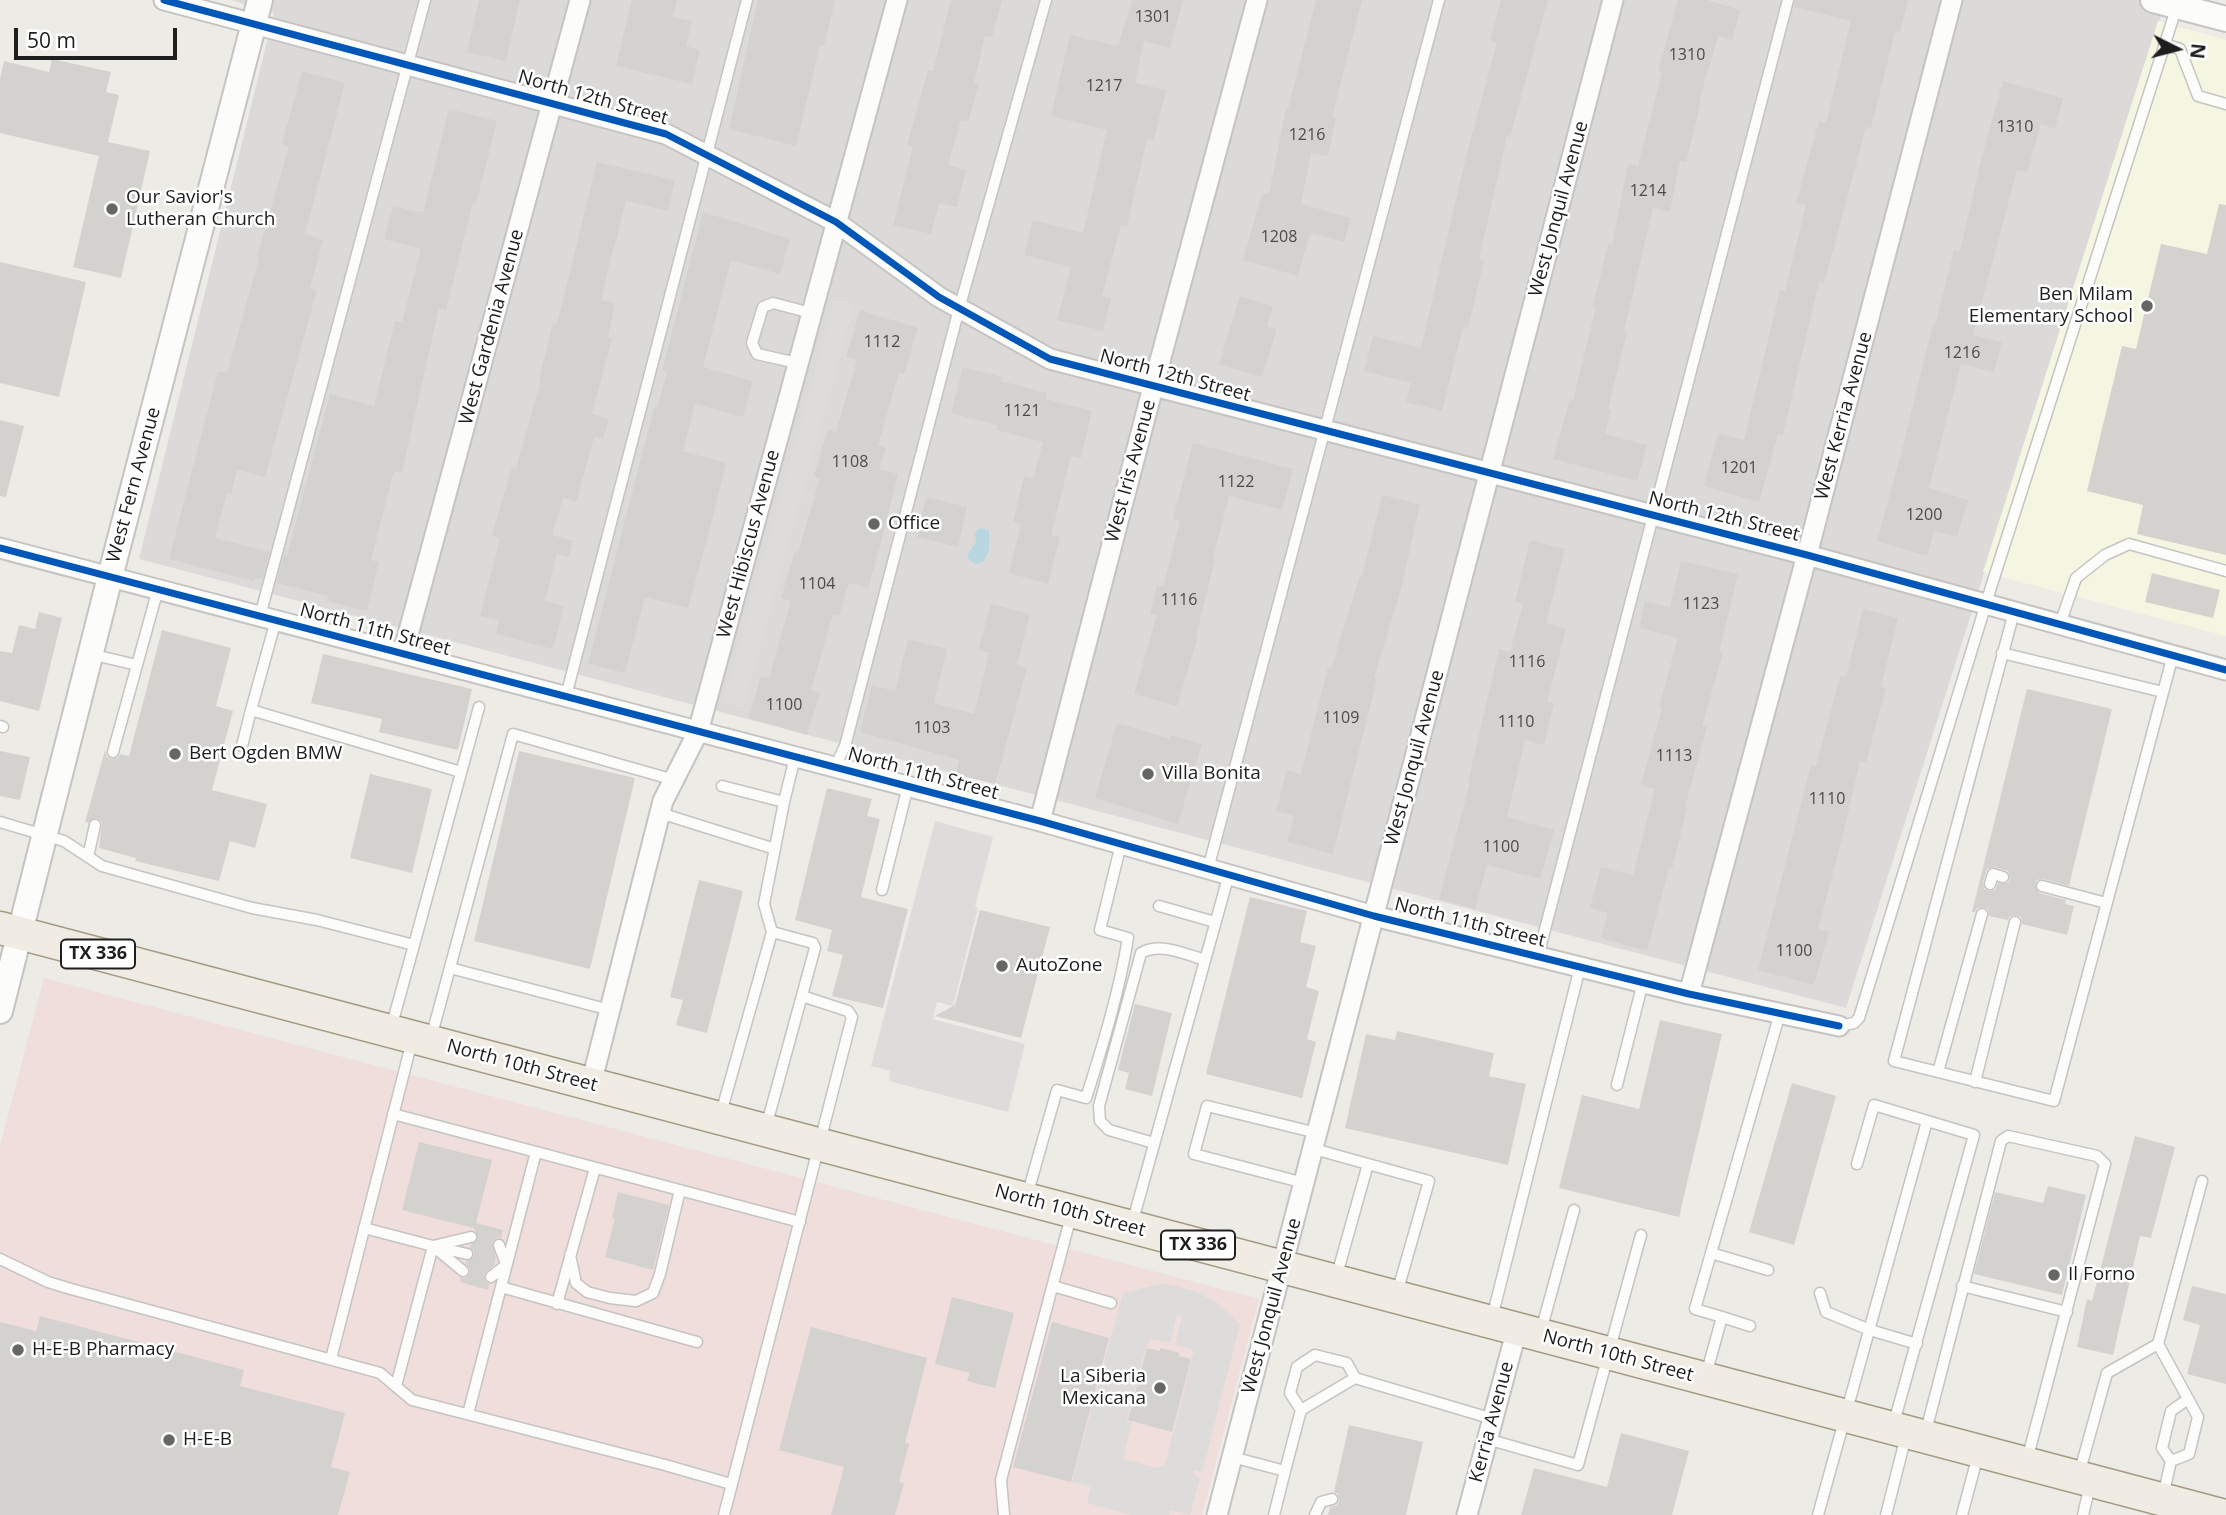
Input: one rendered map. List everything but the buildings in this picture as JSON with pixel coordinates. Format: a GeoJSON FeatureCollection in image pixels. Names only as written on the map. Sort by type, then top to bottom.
{"type":"FeatureCollection","features":[{"type":"Feature","properties":{"kind":"main road","name":"North 10th Street"},"geometry":{"type":"LineString","coordinates":[[10,931],[2221,1515]]}},
{"type":"Feature","properties":{"kind":"street","name":"North 12th Street"},"geometry":{"type":"LineString","coordinates":[[164,0],[257,12],[408,64],[666,134],[835,222],[939,297],[1050,359],[1807,555],[2226,670]]}},
{"type":"Feature","properties":{"kind":"street","name":"West Gardenia Avenue"},"geometry":{"type":"LineString","coordinates":[[403,653],[580,0]]}},
{"type":"Feature","properties":{"kind":"street","name":"West Hibiscus Avenue"},"geometry":{"type":"LineString","coordinates":[[591,1084],[663,801],[698,732],[897,0]]}},
{"type":"Feature","properties":{"kind":"street","name":"West Iris Avenue"},"geometry":{"type":"LineString","coordinates":[[1040,821],[1257,0]]}},
{"type":"Feature","properties":{"kind":"street","name":"West Jonquil Avenue"},"geometry":{"type":"LineString","coordinates":[[1217,1515],[1613,0]]}},
{"type":"Feature","properties":{"kind":"street","name":"West Kerria Avenue"},"geometry":{"type":"LineString","coordinates":[[1689,994],[1952,0]]}},
{"type":"Feature","properties":{"kind":"street"},"geometry":{"type":"LineString","coordinates":[[2165,3],[2226,19]]}},
{"type":"Feature","properties":{"kind":"street","name":"West Fern Avenue"},"geometry":{"type":"LineString","coordinates":[[0,1012],[10,931],[45,835],[257,12]]}},
{"type":"Feature","properties":{"kind":"street","name":"North 11th Street"},"geometry":{"type":"LineString","coordinates":[[0,548],[1040,821],[1374,916],[1689,994],[1839,1026]]}},
{"type":"Feature","properties":{"kind":"street","name":"Kerria Avenue"},"geometry":{"type":"LineString","coordinates":[[1467,1515],[1516,1329]]}},
{"type":"Feature","properties":{"kind":"lane"},"geometry":{"type":"LineString","coordinates":[[242,746],[268,618],[425,0]]}},
{"type":"Feature","properties":{"kind":"lane"},"geometry":{"type":"LineString","coordinates":[[566,696],[747,0]]}},
{"type":"Feature","properties":{"kind":"lane"},"geometry":{"type":"LineString","coordinates":[[835,767],[845,746],[959,309],[1045,0]]}},
{"type":"Feature","properties":{"kind":"lane"},"geometry":{"type":"LineString","coordinates":[[1208,869],[1439,0]]}},
{"type":"Feature","properties":{"kind":"lane"},"geometry":{"type":"LineString","coordinates":[[1538,957],[1788,0]]}},
{"type":"Feature","properties":{"kind":"lane"},"geometry":{"type":"LineString","coordinates":[[1839,1026],[1854,1023],[1859,1018],[1986,604],[2164,44],[2165,3]]}},
{"type":"Feature","properties":{"kind":"lane"},"geometry":{"type":"LineString","coordinates":[[2164,44],[2180,49],[2197,96],[2226,104]]}},
{"type":"Feature","properties":{"kind":"lane"},"geometry":{"type":"LineString","coordinates":[[797,363],[757,354],[752,344],[763,307],[773,303],[811,313]]}},
{"type":"Feature","properties":{"kind":"lane"},"geometry":{"type":"LineString","coordinates":[[2060,624],[2076,578],[2105,555],[2129,544],[2226,571]]}},
{"type":"Feature","properties":{"kind":"lane"},"geometry":{"type":"LineString","coordinates":[[113,752],[158,589]]}},
{"type":"Feature","properties":{"kind":"lane"},"geometry":{"type":"LineString","coordinates":[[2014,612],[1894,1060],[1938,1072],[2054,1101],[2173,655]]}},
{"type":"Feature","properties":{"kind":"lane"},"geometry":{"type":"LineString","coordinates":[[2003,653],[2163,692]]}},
{"type":"Feature","properties":{"kind":"lane"},"geometry":{"type":"LineString","coordinates":[[90,654],[137,665]]}},
{"type":"Feature","properties":{"kind":"lane"},"geometry":{"type":"LineString","coordinates":[[331,1359],[411,1037],[414,945],[479,707]]}},
{"type":"Feature","properties":{"kind":"lane"},"geometry":{"type":"LineString","coordinates":[[251,710],[461,772]]}},
{"type":"Feature","properties":{"kind":"lane"},"geometry":{"type":"LineString","coordinates":[[411,1037],[450,968],[513,734],[674,780]]}},
{"type":"Feature","properties":{"kind":"lane"},"geometry":{"type":"LineString","coordinates":[[719,1118],[772,932],[764,904],[794,757]]}},
{"type":"Feature","properties":{"kind":"lane"},"geometry":{"type":"LineString","coordinates":[[722,786],[784,802]]}},
{"type":"Feature","properties":{"kind":"lane"},"geometry":{"type":"LineString","coordinates":[[882,890],[908,786]]}},
{"type":"Feature","properties":{"kind":"lane"},"geometry":{"type":"LineString","coordinates":[[660,813],[775,849]]}},
{"type":"Feature","properties":{"kind":"lane"},"geometry":{"type":"LineString","coordinates":[[0,822],[64,841],[103,866],[252,908],[317,920],[414,945]]}},
{"type":"Feature","properties":{"kind":"lane"},"geometry":{"type":"LineString","coordinates":[[88,857],[95,825]]}},
{"type":"Feature","properties":{"kind":"lane"},"geometry":{"type":"LineString","coordinates":[[1026,1199],[1057,1090],[1086,1098],[1103,1048],[1123,969],[1128,937],[1100,930],[1121,844]]}},
{"type":"Feature","properties":{"kind":"lane"},"geometry":{"type":"LineString","coordinates":[[1131,1228],[1229,874]]}},
{"type":"Feature","properties":{"kind":"lane"},"geometry":{"type":"LineString","coordinates":[[1990,884],[1993,874],[2003,877]]}},
{"type":"Feature","properties":{"kind":"lane"},"geometry":{"type":"LineString","coordinates":[[2042,886],[2105,903]]}},
{"type":"Feature","properties":{"kind":"lane"},"geometry":{"type":"LineString","coordinates":[[1160,906],[1215,922]]}},
{"type":"Feature","properties":{"kind":"lane"},"geometry":{"type":"LineString","coordinates":[[1938,1072],[1982,914]]}},
{"type":"Feature","properties":{"kind":"lane"},"geometry":{"type":"LineString","coordinates":[[1976,1082],[2015,922]]}},
{"type":"Feature","properties":{"kind":"lane"},"geometry":{"type":"LineString","coordinates":[[765,1131],[815,948],[813,943],[772,932]]}},
{"type":"Feature","properties":{"kind":"lane"},"geometry":{"type":"LineString","coordinates":[[1154,1143],[1109,1130],[1100,1121],[1099,1106],[1141,953],[1149,948],[1162,948],[1205,960]]}},
{"type":"Feature","properties":{"kind":"lane"},"geometry":{"type":"LineString","coordinates":[[1516,1329],[1580,967]]}},
{"type":"Feature","properties":{"kind":"lane"},"geometry":{"type":"LineString","coordinates":[[450,968],[610,1010]]}},
{"type":"Feature","properties":{"kind":"lane"},"geometry":{"type":"LineString","coordinates":[[1617,1085],[1643,982]]}},
{"type":"Feature","properties":{"kind":"lane"},"geometry":{"type":"LineString","coordinates":[[724,1515],[852,1017],[848,1011],[802,996]]}},
{"type":"Feature","properties":{"kind":"lane"},"geometry":{"type":"LineString","coordinates":[[1750,1326],[1695,1309],[1780,1013]]}},
{"type":"Feature","properties":{"kind":"lane"},"geometry":{"type":"LineString","coordinates":[[1857,1164],[1874,1105],[1974,1135],[1917,1344],[1908,1433]]}},
{"type":"Feature","properties":{"kind":"lane"},"geometry":{"type":"LineString","coordinates":[[1304,1183],[1194,1154],[1207,1106],[1316,1141],[1368,1164],[1429,1181],[1396,1297]]}},
{"type":"Feature","properties":{"kind":"lane"},"geometry":{"type":"LineString","coordinates":[[393,1114],[800,1222]]}},
{"type":"Feature","properties":{"kind":"lane"},"geometry":{"type":"LineString","coordinates":[[1818,1515],[1927,1121]]}},
{"type":"Feature","properties":{"kind":"lane"},"geometry":{"type":"LineString","coordinates":[[1886,1515],[1908,1433],[1962,1286],[2001,1141],[2008,1136],[2097,1156],[2105,1164],[2026,1463]]}},
{"type":"Feature","properties":{"kind":"lane"},"geometry":{"type":"LineString","coordinates":[[468,1414],[536,1152]]}},
{"type":"Feature","properties":{"kind":"lane"},"geometry":{"type":"LineString","coordinates":[[1335,1281],[1368,1164]]}},
{"type":"Feature","properties":{"kind":"lane"},"geometry":{"type":"LineString","coordinates":[[557,1304],[594,1168]]}},
{"type":"Feature","properties":{"kind":"lane"},"geometry":{"type":"LineString","coordinates":[[2171,1461],[2189,1454],[2198,1417],[2158,1344],[2202,1181]]}},
{"type":"Feature","properties":{"kind":"lane"},"geometry":{"type":"LineString","coordinates":[[570,1255],[576,1283],[587,1292],[636,1301],[653,1293],[660,1275],[680,1190]]}},
{"type":"Feature","properties":{"kind":"lane"},"geometry":{"type":"LineString","coordinates":[[1516,1329],[1574,1210]]}},
{"type":"Feature","properties":{"kind":"lane"},"geometry":{"type":"LineString","coordinates":[[1004,1515],[1001,1480],[1072,1212]]}},
{"type":"Feature","properties":{"kind":"lane"},"geometry":{"type":"LineString","coordinates":[[364,1228],[467,1254]]}},
{"type":"Feature","properties":{"kind":"lane"},"geometry":{"type":"LineString","coordinates":[[1487,1439],[1578,1465],[1641,1235]]}},
{"type":"Feature","properties":{"kind":"lane"},"geometry":{"type":"LineString","coordinates":[[433,1246],[471,1237]]}},
{"type":"Feature","properties":{"kind":"lane"},"geometry":{"type":"LineString","coordinates":[[499,1245],[506,1265]]}},
{"type":"Feature","properties":{"kind":"lane"},"geometry":{"type":"LineString","coordinates":[[433,1246],[463,1271]]}},
{"type":"Feature","properties":{"kind":"lane"},"geometry":{"type":"LineString","coordinates":[[396,1386],[433,1246]]}},
{"type":"Feature","properties":{"kind":"lane"},"geometry":{"type":"LineString","coordinates":[[1711,1253],[1768,1270]]}},
{"type":"Feature","properties":{"kind":"lane"},"geometry":{"type":"LineString","coordinates":[[0,1259],[48,1282],[71,1289],[380,1373],[412,1400],[665,1465],[732,1485]]}},
{"type":"Feature","properties":{"kind":"lane"},"geometry":{"type":"LineString","coordinates":[[495,1262],[506,1265]]}},
{"type":"Feature","properties":{"kind":"lane"},"geometry":{"type":"LineString","coordinates":[[491,1277],[506,1265]]}},
{"type":"Feature","properties":{"kind":"lane"},"geometry":{"type":"LineString","coordinates":[[1053,1286],[1111,1303]]}},
{"type":"Feature","properties":{"kind":"lane"},"geometry":{"type":"LineString","coordinates":[[1962,1286],[2067,1312]]}},
{"type":"Feature","properties":{"kind":"lane"},"geometry":{"type":"LineString","coordinates":[[501,1287],[698,1342]]}},
{"type":"Feature","properties":{"kind":"lane"},"geometry":{"type":"LineString","coordinates":[[1820,1293],[1826,1312],[1870,1330],[1917,1344]]}},
{"type":"Feature","properties":{"kind":"lane"},"geometry":{"type":"LineString","coordinates":[[1704,1379],[1722,1317]]}},
{"type":"Feature","properties":{"kind":"lane"},"geometry":{"type":"LineString","coordinates":[[2083,1515],[2085,1479],[2107,1373],[2158,1344]]}},
{"type":"Feature","properties":{"kind":"lane"},"geometry":{"type":"LineString","coordinates":[[1301,1410],[1290,1393],[1297,1367],[1315,1355],[1346,1363],[1355,1378],[1493,1419]]}},
{"type":"Feature","properties":{"kind":"lane"},"geometry":{"type":"LineString","coordinates":[[1275,1515],[1301,1410],[1355,1378]]}},
{"type":"Feature","properties":{"kind":"lane"},"geometry":{"type":"LineString","coordinates":[[2162,1500],[2171,1461],[2162,1448],[2171,1411],[2188,1399]]}},
{"type":"Feature","properties":{"kind":"lane"},"geometry":{"type":"LineString","coordinates":[[1962,1515],[1979,1451]]}},
{"type":"Feature","properties":{"kind":"lane"},"geometry":{"type":"LineString","coordinates":[[1232,1457],[1285,1471]]}},
{"type":"Feature","properties":{"kind":"lane"},"geometry":{"type":"LineString","coordinates":[[1315,1515],[1321,1502],[1332,1499]]}},
{"type":"Feature","properties":{"kind":"shaded area"},"geometry":{"type":"Polygon","coordinates":[[[231,0],[2166,0],[1846,1008],[139,559],[274,13],[231,0]]]}},
{"type":"Feature","properties":{"kind":"shaded area","name":"Ben Milam Elementary School"},"geometry":{"type":"Polygon","coordinates":[[[2158,21],[2226,40],[2226,636],[1983,572],[2158,21]]]}},
{"type":"Feature","properties":{"kind":"shaded area"},"geometry":{"type":"Polygon","coordinates":[[[835,299],[854,305],[744,707],[723,701],[835,299]]]}},
{"type":"Feature","properties":{"kind":"shaded area"},"geometry":{"type":"Polygon","coordinates":[[[935,821],[993,837],[953,1006],[937,1002],[933,1019],[1025,1044],[1008,1112],[889,1081],[890,1071],[871,1066],[935,821]]]}},
{"type":"Feature","properties":{"kind":"shaded area"},"geometry":{"type":"Polygon","coordinates":[[[44,978],[1259,1299],[1202,1515],[0,1515],[0,1146],[44,978]]]}},
{"type":"Feature","properties":{"kind":"shaded area"},"geometry":{"type":"Polygon","coordinates":[[[1163,1283],[1202,1293],[1206,1298],[1214,1300],[1240,1324],[1202,1472],[1195,1470],[1193,1474],[1200,1478],[1190,1515],[1170,1510],[1169,1515],[1132,1515],[1087,1503],[1091,1487],[1072,1482],[1123,1293],[1163,1283]],[[1177,1315],[1170,1343],[1151,1339],[1146,1347],[1126,1421],[1132,1422],[1123,1459],[1157,1468],[1165,1465],[1194,1352],[1192,1349],[1175,1345],[1182,1317],[1177,1315]]]}},
{"type":"Feature","properties":{"kind":"water"},"geometry":{"type":"Polygon","coordinates":[[[979,528],[989,530],[989,550],[983,562],[976,564],[968,559],[968,554],[976,542],[975,533],[979,528]]]}},
{"type":"Feature","properties":{"kind":"cycle path"},"geometry":{"type":"LineString","coordinates":[[164,0],[666,134],[836,222],[939,297],[1050,359],[1807,555],[2226,670]]}},
{"type":"Feature","properties":{"kind":"cycle path"},"geometry":{"type":"LineString","coordinates":[[0,548],[1040,821],[1374,916],[1689,994],[1839,1026]]}},
{"type":"Feature","properties":{"kind":"place","name":"Our Savior's Lutheran Church"},"geometry":{"type":"Point","coordinates":[112,209]}},
{"type":"Feature","properties":{"kind":"place","name":"Ben Milam Elementary School"},"geometry":{"type":"Point","coordinates":[2147,306]}},
{"type":"Feature","properties":{"kind":"place","name":"Office"},"geometry":{"type":"Point","coordinates":[874,524]}},
{"type":"Feature","properties":{"kind":"place","name":"Bert Ogden BMW"},"geometry":{"type":"Point","coordinates":[175,754]}},
{"type":"Feature","properties":{"kind":"place","name":"Villa Bonita"},"geometry":{"type":"Point","coordinates":[1148,774]}},
{"type":"Feature","properties":{"kind":"place","name":"AutoZone"},"geometry":{"type":"Point","coordinates":[1002,966]}},
{"type":"Feature","properties":{"kind":"place","name":"Il Forno"},"geometry":{"type":"Point","coordinates":[2054,1275]}},
{"type":"Feature","properties":{"kind":"place","name":"H-E-B Pharmacy"},"geometry":{"type":"Point","coordinates":[18,1350]}},
{"type":"Feature","properties":{"kind":"place","name":"La Siberia Mexicana"},"geometry":{"type":"Point","coordinates":[1160,1388]}},
{"type":"Feature","properties":{"kind":"place","name":"H-E-B"},"geometry":{"type":"Point","coordinates":[169,1440]}}]}
